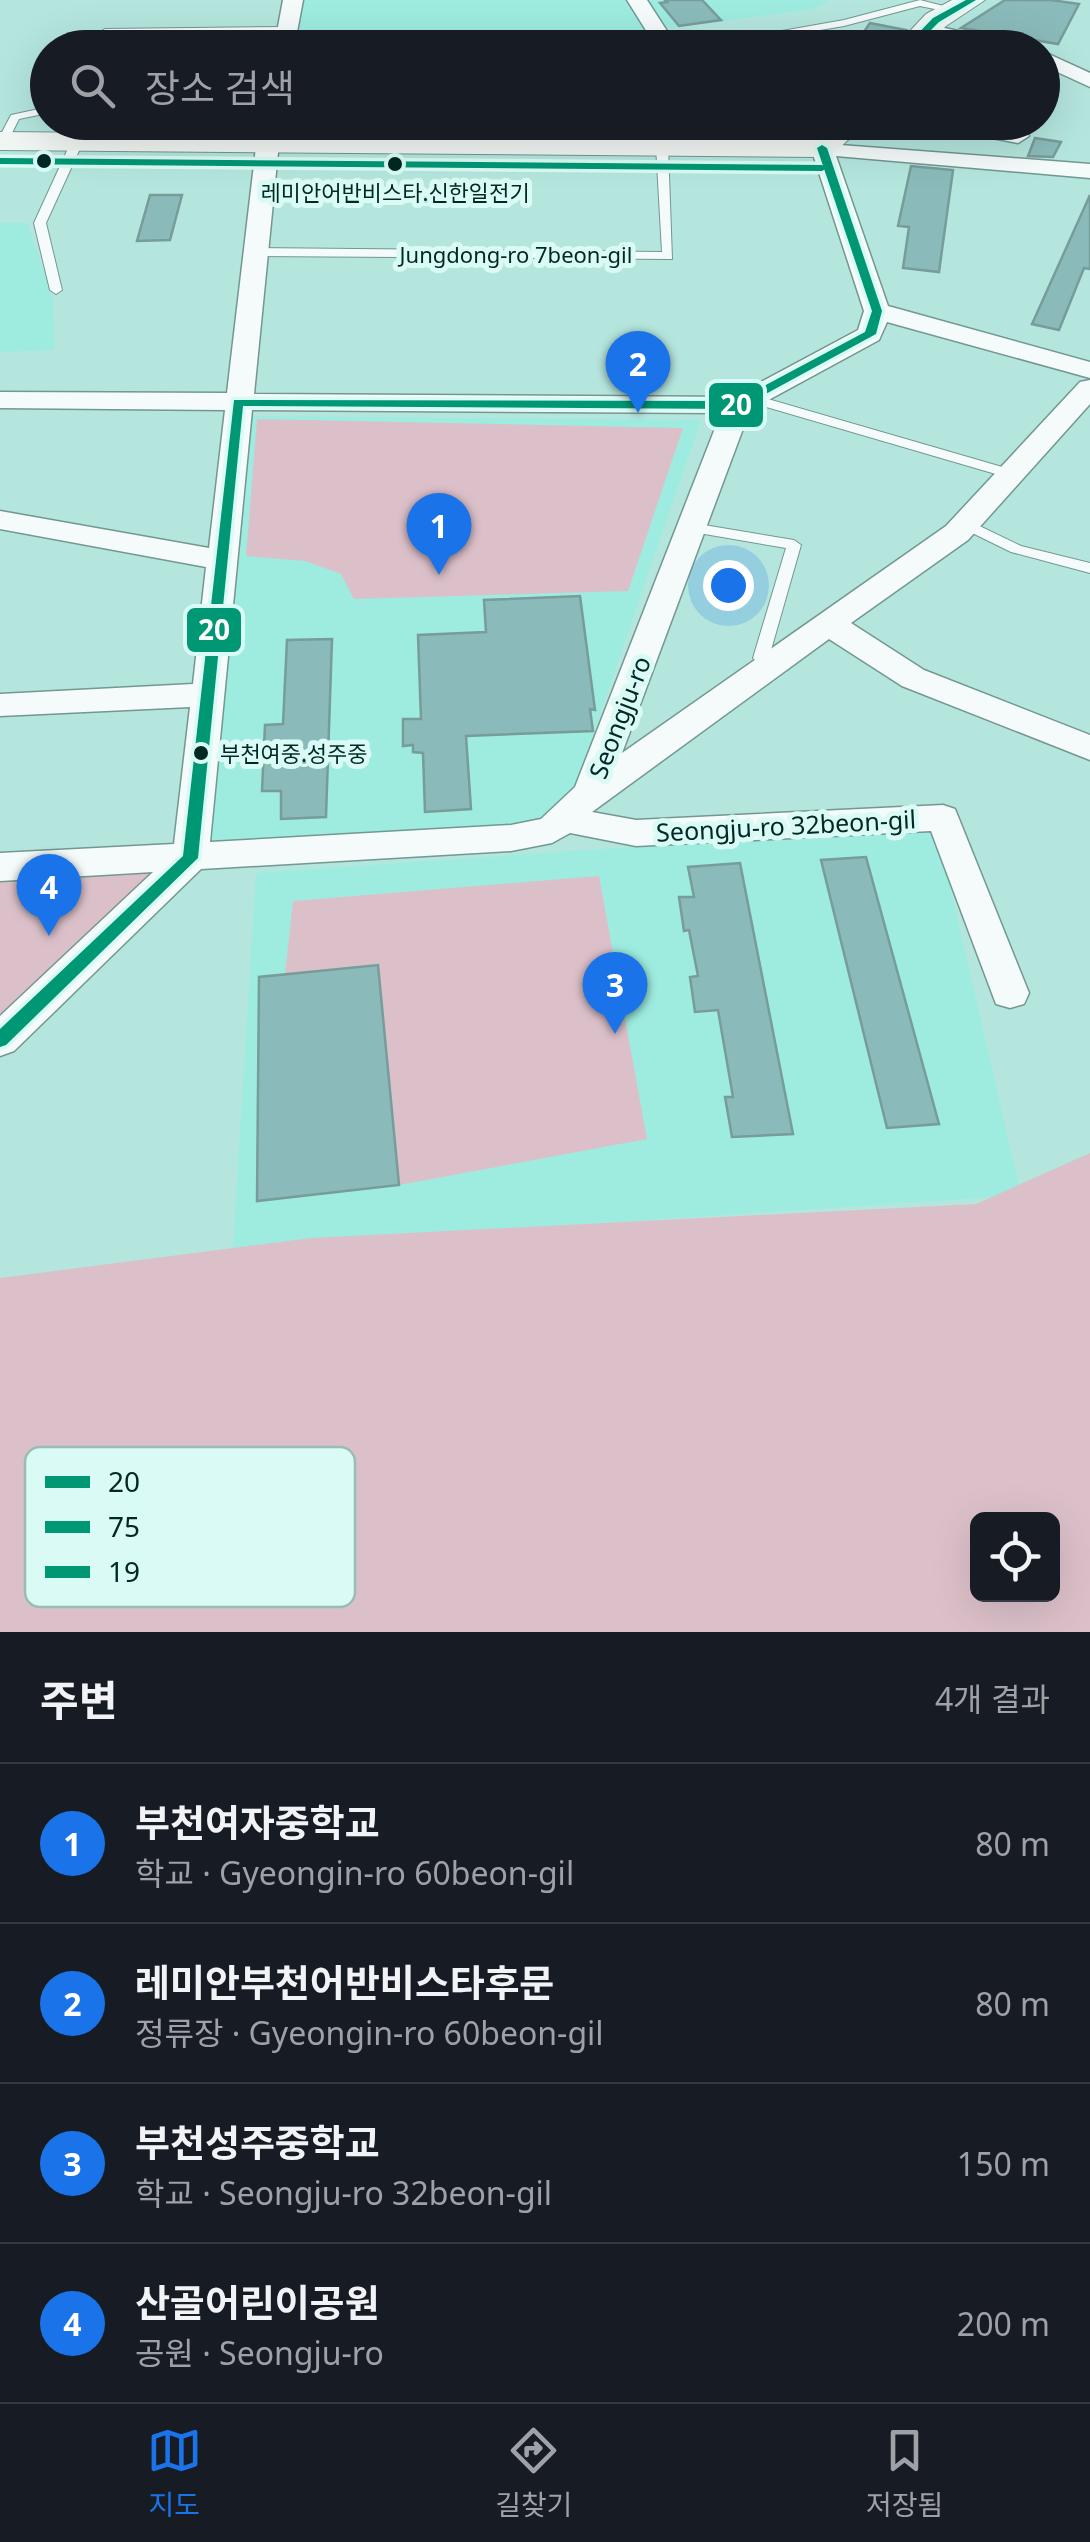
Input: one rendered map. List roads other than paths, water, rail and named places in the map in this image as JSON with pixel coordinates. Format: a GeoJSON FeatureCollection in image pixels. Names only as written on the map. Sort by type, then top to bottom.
{"type":"FeatureCollection","features":[{"type":"Feature","properties":{"kind":"street"},"geometry":{"type":"LineString","coordinates":[[287,30],[292,0]]}},
{"type":"Feature","properties":{"kind":"street"},"geometry":{"type":"LineString","coordinates":[[637,0],[656,30]]}},
{"type":"Feature","properties":{"kind":"street"},"geometry":{"type":"LineString","coordinates":[[928,30],[963,5]]}},
{"type":"Feature","properties":{"kind":"street"},"geometry":{"type":"LineString","coordinates":[[1060,65],[1090,80]]}},
{"type":"Feature","properties":{"kind":"street"},"geometry":{"type":"LineString","coordinates":[[2,141],[119,140]]}},
{"type":"Feature","properties":{"kind":"street"},"geometry":{"type":"LineString","coordinates":[[0,1040],[190,858],[267,140]]}},
{"type":"Feature","properties":{"kind":"street"},"geometry":{"type":"LineString","coordinates":[[480,140],[662,146],[696,140]]}},
{"type":"Feature","properties":{"kind":"street"},"geometry":{"type":"LineString","coordinates":[[762,140],[1090,171]]}},
{"type":"Feature","properties":{"kind":"street"},"geometry":{"type":"LineString","coordinates":[[822,148],[831,140]]}},
{"type":"Feature","properties":{"kind":"street"},"geometry":{"type":"LineString","coordinates":[[1006,164],[1017,140]]}},
{"type":"Feature","properties":{"kind":"street"},"geometry":{"type":"LineString","coordinates":[[0,400],[744,402],[870,334],[877,311],[822,148]]}},
{"type":"Feature","properties":{"kind":"street"},"geometry":{"type":"LineString","coordinates":[[877,311],[1090,370]]}},
{"type":"Feature","properties":{"kind":"street"},"geometry":{"type":"LineString","coordinates":[[590,792],[965,524],[1090,388]]}},
{"type":"Feature","properties":{"kind":"street","name":"Seongju-ro"},"geometry":{"type":"LineString","coordinates":[[0,867],[510,838],[552,830],[590,792],[744,402]]}},
{"type":"Feature","properties":{"kind":"street"},"geometry":{"type":"LineString","coordinates":[[0,520],[222,560]]}},
{"type":"Feature","properties":{"kind":"street"},"geometry":{"type":"LineString","coordinates":[[829,624],[912,678],[1090,748]]}},
{"type":"Feature","properties":{"kind":"street"},"geometry":{"type":"LineString","coordinates":[[0,705],[207,694]]}},
{"type":"Feature","properties":{"kind":"street","name":"Seongju-ro 32beon-gil"},"geometry":{"type":"LineString","coordinates":[[564,819],[636,833],[943,818],[1010,993]]}},
{"type":"Feature","properties":{"kind":"lane"},"geometry":{"type":"LineString","coordinates":[[801,30],[920,3],[963,5]]}},
{"type":"Feature","properties":{"kind":"lane"},"geometry":{"type":"LineString","coordinates":[[2,141],[15,117],[30,114]]}},
{"type":"Feature","properties":{"kind":"lane"},"geometry":{"type":"LineString","coordinates":[[56,290],[40,224],[77,142]]}},
{"type":"Feature","properties":{"kind":"lane","name":"Jungdong-ro 7beon-gil"},"geometry":{"type":"LineString","coordinates":[[254,252],[668,256],[662,146]]}},
{"type":"Feature","properties":{"kind":"lane"},"geometry":{"type":"LineString","coordinates":[[744,402],[1010,474]]}},
{"type":"Feature","properties":{"kind":"lane"},"geometry":{"type":"LineString","coordinates":[[965,524],[1016,549],[1090,568]]}},
{"type":"Feature","properties":{"kind":"lane"},"geometry":{"type":"LineString","coordinates":[[692,528],[794,545],[761,658],[769,666]]}},
{"type":"Feature","properties":{"kind":"place","name":"레미안어반비스타.신한일전기"},"geometry":{"type":"Point","coordinates":[395,164]}},
{"type":"Feature","properties":{"kind":"place","name":"레미안부천어반비스타후문"},"geometry":{"type":"Point","coordinates":[638,413]}},
{"type":"Feature","properties":{"kind":"place","name":"부천여자중학교"},"geometry":{"type":"Point","coordinates":[439,575]}},
{"type":"Feature","properties":{"kind":"place","name":"부천여중.성주중"},"geometry":{"type":"Point","coordinates":[201,753]}},
{"type":"Feature","properties":{"kind":"place","name":"산골어린이공원"},"geometry":{"type":"Point","coordinates":[49,936]}},
{"type":"Feature","properties":{"kind":"place","name":"부천성주중학교"},"geometry":{"type":"Point","coordinates":[615,1034]}}]}
